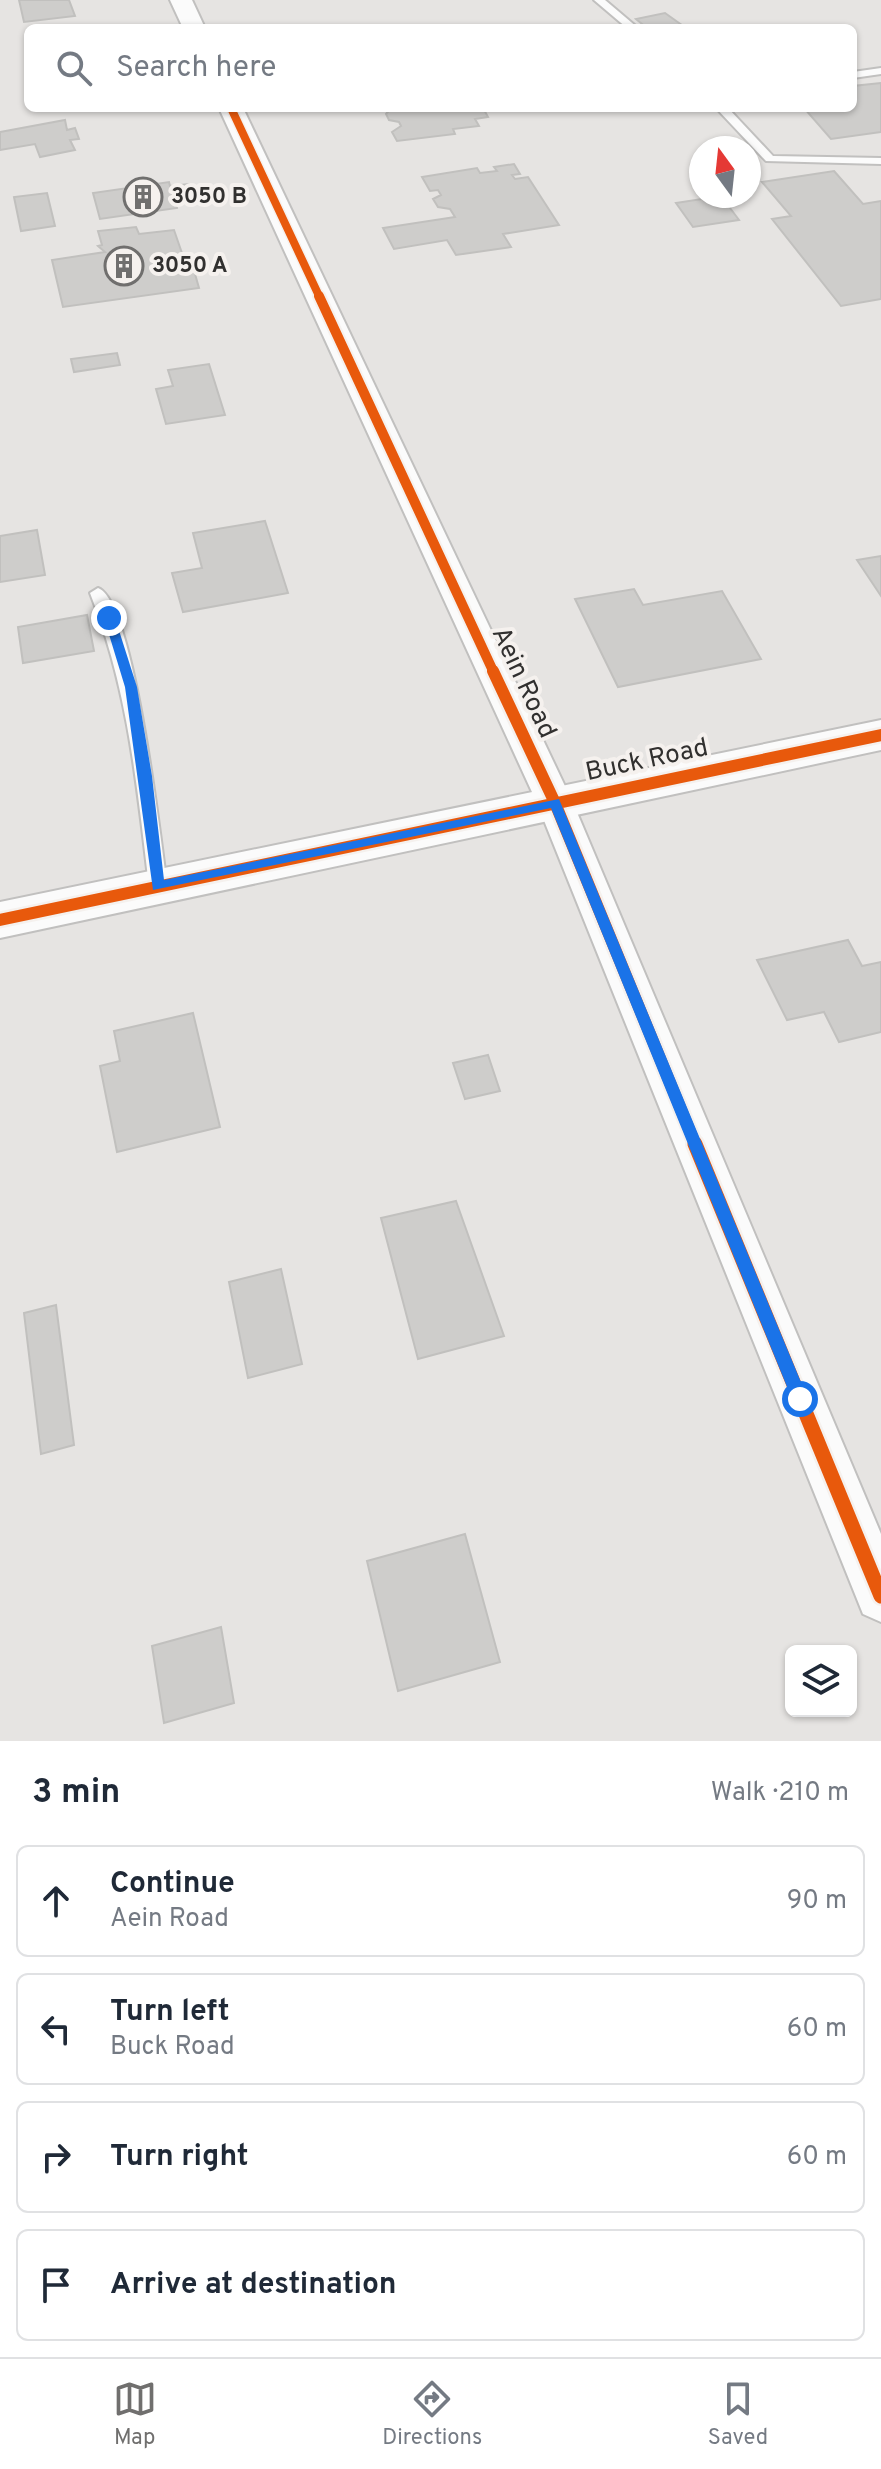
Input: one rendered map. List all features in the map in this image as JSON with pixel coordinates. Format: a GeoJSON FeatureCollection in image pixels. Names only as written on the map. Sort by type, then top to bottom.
{"type":"FeatureCollection","features":[{"type":"Feature","properties":{"kind":"street"},"geometry":{"type":"LineString","coordinates":[[181,0],[192,24]]}},
{"type":"Feature","properties":{"kind":"street","name":"Aein Road"},"geometry":{"type":"LineString","coordinates":[[233,112],[555,803],[881,1596]]}},
{"type":"Feature","properties":{"kind":"street","name":"Buck Road"},"geometry":{"type":"LineString","coordinates":[[0,920],[881,735]]}},
{"type":"Feature","properties":{"kind":"lane"},"geometry":{"type":"LineString","coordinates":[[599,0],[628,24]]}},
{"type":"Feature","properties":{"kind":"lane"},"geometry":{"type":"LineString","coordinates":[[857,74],[881,71]]}},
{"type":"Feature","properties":{"kind":"lane"},"geometry":{"type":"LineString","coordinates":[[726,112],[770,159],[881,161]]}},
{"type":"Feature","properties":{"kind":"lane"},"geometry":{"type":"LineString","coordinates":[[98,593],[131,687],[146,776],[158,886]]}},
{"type":"Feature","properties":{"kind":"building"},"geometry":{"type":"Polygon","coordinates":[[[19,0],[69,0],[75,16],[24,22],[19,0]]]}},
{"type":"Feature","properties":{"kind":"building"},"geometry":{"type":"Polygon","coordinates":[[[665,13],[680,24],[642,24],[636,19],[665,13]]]}},
{"type":"Feature","properties":{"kind":"building"},"geometry":{"type":"Polygon","coordinates":[[[881,83],[881,132],[831,139],[807,112],[857,112],[857,86],[881,83]]]}},
{"type":"Feature","properties":{"kind":"building"},"geometry":{"type":"Polygon","coordinates":[[[485,112],[488,117],[475,119],[479,126],[453,129],[455,134],[397,141],[392,132],[401,126],[399,122],[389,120],[386,114],[485,112]]]}},
{"type":"Feature","properties":{"kind":"building"},"geometry":{"type":"Polygon","coordinates":[[[65,120],[67,130],[75,128],[79,139],[70,140],[75,150],[40,157],[35,144],[0,150],[0,132],[65,120]]]}},
{"type":"Feature","properties":{"kind":"building"},"geometry":{"type":"Polygon","coordinates":[[[514,164],[520,174],[512,175],[515,179],[528,177],[559,225],[503,234],[511,247],[456,255],[447,240],[394,249],[383,228],[455,217],[450,209],[438,207],[433,199],[441,195],[438,190],[430,191],[422,177],[477,168],[480,173],[497,171],[494,167],[514,164]]]}},
{"type":"Feature","properties":{"kind":"building"},"geometry":{"type":"Polygon","coordinates":[[[834,171],[863,204],[881,201],[881,299],[841,306],[772,219],[791,216],[762,182],[834,171]]]}},
{"type":"Feature","properties":{"kind":"building","name":"3050 B"},"geometry":{"type":"Polygon","coordinates":[[[169,182],[170,186],[189,184],[194,201],[176,202],[177,208],[100,219],[93,193],[169,182]]]}},
{"type":"Feature","properties":{"kind":"building"},"geometry":{"type":"Polygon","coordinates":[[[47,193],[55,226],[21,231],[14,197],[47,193]]]}},
{"type":"Feature","properties":{"kind":"building"},"geometry":{"type":"Polygon","coordinates":[[[689,201],[689,208],[730,208],[739,220],[693,227],[676,203],[689,201]]]}},
{"type":"Feature","properties":{"kind":"building","name":"3050 A"},"geometry":{"type":"Polygon","coordinates":[[[136,227],[139,234],[174,230],[183,256],[195,257],[198,265],[193,267],[199,288],[63,307],[52,260],[105,252],[98,246],[102,245],[98,231],[136,227]]]}},
{"type":"Feature","properties":{"kind":"building"},"geometry":{"type":"Polygon","coordinates":[[[117,353],[120,365],[74,372],[71,359],[117,353]]]}},
{"type":"Feature","properties":{"kind":"building"},"geometry":{"type":"Polygon","coordinates":[[[209,364],[225,415],[166,424],[156,389],[173,386],[168,370],[209,364]]]}},
{"type":"Feature","properties":{"kind":"building"},"geometry":{"type":"Polygon","coordinates":[[[265,521],[288,593],[183,612],[172,573],[202,568],[193,533],[265,521]]]}},
{"type":"Feature","properties":{"kind":"building"},"geometry":{"type":"Polygon","coordinates":[[[37,530],[45,575],[0,582],[0,536],[37,530]]]}},
{"type":"Feature","properties":{"kind":"building"},"geometry":{"type":"Polygon","coordinates":[[[881,556],[881,596],[857,560],[881,556]]]}},
{"type":"Feature","properties":{"kind":"building"},"geometry":{"type":"Polygon","coordinates":[[[634,589],[643,605],[722,591],[761,659],[618,687],[575,599],[634,589]]]}},
{"type":"Feature","properties":{"kind":"building"},"geometry":{"type":"Polygon","coordinates":[[[87,615],[94,651],[23,663],[18,627],[87,615]]]}},
{"type":"Feature","properties":{"kind":"building"},"geometry":{"type":"Polygon","coordinates":[[[848,940],[862,966],[881,962],[881,1032],[839,1042],[824,1012],[787,1020],[757,960],[848,940]]]}},
{"type":"Feature","properties":{"kind":"building"},"geometry":{"type":"Polygon","coordinates":[[[193,1013],[220,1127],[117,1152],[100,1066],[120,1061],[114,1031],[193,1013]]]}},
{"type":"Feature","properties":{"kind":"building"},"geometry":{"type":"Polygon","coordinates":[[[488,1055],[500,1091],[465,1099],[453,1063],[488,1055]]]}},
{"type":"Feature","properties":{"kind":"building"},"geometry":{"type":"Polygon","coordinates":[[[456,1201],[504,1336],[418,1359],[381,1218],[456,1201]]]}},
{"type":"Feature","properties":{"kind":"building"},"geometry":{"type":"Polygon","coordinates":[[[281,1269],[302,1364],[248,1378],[229,1282],[281,1269]]]}},
{"type":"Feature","properties":{"kind":"building"},"geometry":{"type":"Polygon","coordinates":[[[56,1305],[74,1445],[41,1454],[24,1313],[56,1305]]]}},
{"type":"Feature","properties":{"kind":"building"},"geometry":{"type":"Polygon","coordinates":[[[465,1534],[500,1662],[398,1691],[367,1561],[465,1534]]]}},
{"type":"Feature","properties":{"kind":"building"},"geometry":{"type":"Polygon","coordinates":[[[221,1627],[234,1703],[164,1723],[152,1646],[221,1627]]]}},
{"type":"Feature","properties":{"kind":"cycle path"},"geometry":{"type":"LineString","coordinates":[[233,112],[555,803],[881,1596]]}},
{"type":"Feature","properties":{"kind":"cycle path"},"geometry":{"type":"LineString","coordinates":[[0,920],[881,735]]}},
{"type":"Feature","properties":{"kind":"place","name":"3050 B"},"geometry":{"type":"Point","coordinates":[143,197]}},
{"type":"Feature","properties":{"kind":"place","name":"3050 A"},"geometry":{"type":"Point","coordinates":[124,266]}},
{"type":"Feature","properties":{"kind":"route"},"geometry":{"type":"LineString","coordinates":[[109,618],[131,687],[146,776],[158,886],[555,803],[800,1399]]}}]}
